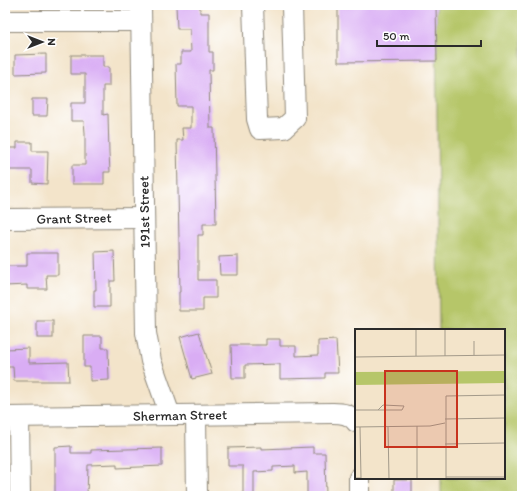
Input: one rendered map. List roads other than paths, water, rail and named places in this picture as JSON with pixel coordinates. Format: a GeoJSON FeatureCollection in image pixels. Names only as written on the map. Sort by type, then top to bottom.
{"type":"FeatureCollection","features":[{"type":"Feature","properties":{"kind":"street"},"geometry":{"type":"LineString","coordinates":[[253,5],[257,119],[260,129],[284,128],[295,118],[292,5]]}},
{"type":"Feature","properties":{"kind":"street"},"geometry":{"type":"LineString","coordinates":[[5,21],[141,13]]}},
{"type":"Feature","properties":{"kind":"street","name":"191st Street"},"geometry":{"type":"LineString","coordinates":[[141,13],[146,333],[151,361],[170,415]]}},
{"type":"Feature","properties":{"kind":"street","name":"Grant Street"},"geometry":{"type":"LineString","coordinates":[[5,219],[144,218]]}},
{"type":"Feature","properties":{"kind":"street","name":"Sherman Street"},"geometry":{"type":"LineString","coordinates":[[12,417],[339,413],[346,414],[355,421]]}},
{"type":"Feature","properties":{"kind":"street"},"geometry":{"type":"LineString","coordinates":[[196,415],[197,496]]}},
{"type":"Feature","properties":{"kind":"street"},"geometry":{"type":"LineString","coordinates":[[12,417],[20,496]]}},
{"type":"Feature","properties":{"kind":"street"},"geometry":{"type":"LineString","coordinates":[[359,479],[359,496]]}}]}
